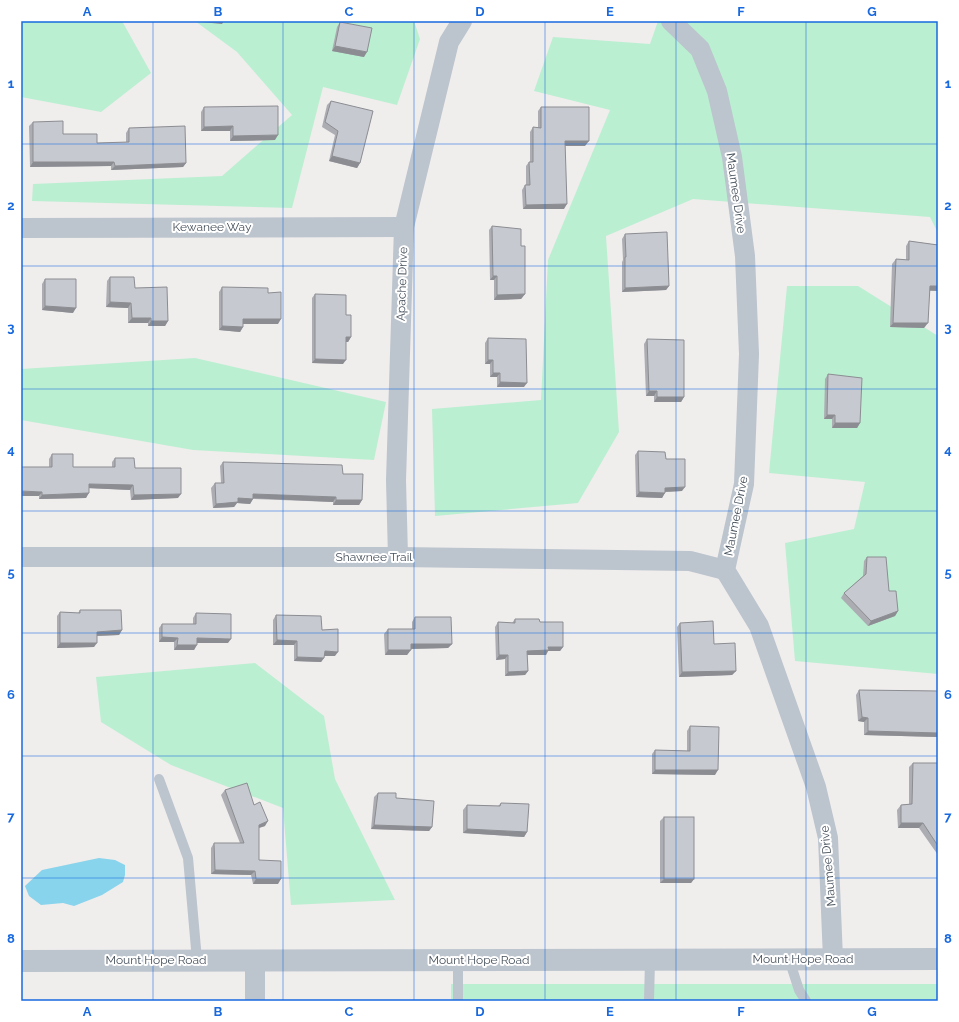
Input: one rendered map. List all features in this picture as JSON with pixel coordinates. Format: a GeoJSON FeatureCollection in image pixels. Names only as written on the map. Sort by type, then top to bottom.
{"type":"FeatureCollection","features":[{"type":"Feature","properties":{"kind":"street","name":"Apache Drive"},"geometry":{"type":"LineString","coordinates":[[398,557],[396,480],[404,227],[449,42],[462,21]]}},
{"type":"Feature","properties":{"kind":"street","name":"Maumee Drive"},"geometry":{"type":"LineString","coordinates":[[671,21],[700,49],[717,92],[732,157],[745,256],[749,354],[744,484],[726,570],[759,626],[816,787],[828,838],[833,960]]}},
{"type":"Feature","properties":{"kind":"street","name":"Kewanee Way"},"geometry":{"type":"LineString","coordinates":[[21,228],[404,227]]}},
{"type":"Feature","properties":{"kind":"street","name":"Shawnee Trail"},"geometry":{"type":"LineString","coordinates":[[21,557],[398,557],[690,561],[726,570]]}},
{"type":"Feature","properties":{"kind":"street","name":"Mount Hope Road"},"geometry":{"type":"LineString","coordinates":[[21,961],[938,959]]}},
{"type":"Feature","properties":{"kind":"street"},"geometry":{"type":"LineString","coordinates":[[255,961],[255,1001]]}},
{"type":"Feature","properties":{"kind":"lane"},"geometry":{"type":"LineString","coordinates":[[159,779],[188,858],[196,960]]}},
{"type":"Feature","properties":{"kind":"lane"},"geometry":{"type":"LineString","coordinates":[[789,959],[799,990],[806,1001]]}},
{"type":"Feature","properties":{"kind":"lane"},"geometry":{"type":"LineString","coordinates":[[458,960],[458,1001]]}},
{"type":"Feature","properties":{"kind":"lane"},"geometry":{"type":"LineString","coordinates":[[649,1001],[650,960]]}},
{"type":"Feature","properties":{"kind":"green space"},"geometry":{"type":"Polygon","coordinates":[[[21,21],[122,21],[151,73],[101,112],[21,97],[21,21]]]}},
{"type":"Feature","properties":{"kind":"green space"},"geometry":{"type":"Polygon","coordinates":[[[195,21],[414,21],[420,39],[397,105],[323,87],[292,208],[32,201],[33,184],[222,176],[292,115],[237,52],[195,21]]]}},
{"type":"Feature","properties":{"kind":"green space"},"geometry":{"type":"Polygon","coordinates":[[[658,21],[938,21],[938,233],[930,217],[693,199],[606,236],[619,432],[578,503],[435,516],[432,409],[541,400],[548,260],[610,110],[534,91],[553,37],[650,44],[658,21]]]}},
{"type":"Feature","properties":{"kind":"green space"},"geometry":{"type":"Polygon","coordinates":[[[787,286],[858,286],[938,336],[938,674],[795,661],[785,543],[854,529],[865,482],[769,473],[787,286]]]}},
{"type":"Feature","properties":{"kind":"green space"},"geometry":{"type":"Polygon","coordinates":[[[195,358],[386,402],[374,460],[193,450],[21,420],[21,369],[195,358]]]}},
{"type":"Feature","properties":{"kind":"green space"},"geometry":{"type":"Polygon","coordinates":[[[255,663],[324,716],[335,779],[395,900],[291,905],[283,808],[171,765],[101,722],[96,677],[255,663]]]}},
{"type":"Feature","properties":{"kind":"green space"},"geometry":{"type":"Polygon","coordinates":[[[451,984],[938,984],[938,1001],[451,1001],[451,984]]]}},
{"type":"Feature","properties":{"kind":"water"},"geometry":{"type":"Polygon","coordinates":[[[99,858],[115,860],[125,865],[123,882],[102,895],[74,906],[63,903],[41,905],[29,896],[25,886],[42,870],[99,858]]]}},
{"type":"Feature","properties":{"kind":"building"},"geometry":{"type":"Polygon","coordinates":[[[340,22],[372,28],[367,52],[335,46],[340,22]]]}},
{"type":"Feature","properties":{"kind":"building"},"geometry":{"type":"Polygon","coordinates":[[[331,101],[373,111],[360,163],[332,156],[338,131],[325,122],[331,101]]]}},
{"type":"Feature","properties":{"kind":"building"},"geometry":{"type":"Polygon","coordinates":[[[278,106],[278,135],[233,136],[233,126],[204,127],[204,107],[278,106]]]}},
{"type":"Feature","properties":{"kind":"building"},"geometry":{"type":"Polygon","coordinates":[[[541,107],[589,107],[589,141],[565,141],[567,204],[526,205],[525,185],[530,185],[529,162],[533,162],[533,127],[541,128],[541,107]]]}},
{"type":"Feature","properties":{"kind":"building"},"geometry":{"type":"Polygon","coordinates":[[[63,121],[63,134],[97,134],[97,143],[129,142],[129,128],[185,126],[186,163],[115,166],[114,162],[33,162],[33,122],[63,121]]]}},
{"type":"Feature","properties":{"kind":"building"},"geometry":{"type":"Polygon","coordinates":[[[492,226],[521,229],[521,246],[525,246],[525,294],[497,295],[497,276],[493,276],[492,226]]]}},
{"type":"Feature","properties":{"kind":"building"},"geometry":{"type":"Polygon","coordinates":[[[667,232],[669,286],[625,288],[625,234],[667,232]]]}},
{"type":"Feature","properties":{"kind":"building"},"geometry":{"type":"Polygon","coordinates":[[[909,241],[938,245],[938,286],[930,286],[928,323],[893,323],[896,259],[909,260],[909,241]]]}},
{"type":"Feature","properties":{"kind":"building"},"geometry":{"type":"Polygon","coordinates":[[[110,277],[134,277],[135,288],[167,287],[168,321],[151,321],[151,318],[132,318],[131,303],[110,302],[110,277]]]}},
{"type":"Feature","properties":{"kind":"building"},"geometry":{"type":"Polygon","coordinates":[[[45,279],[76,279],[76,308],[45,306],[45,279]]]}},
{"type":"Feature","properties":{"kind":"building"},"geometry":{"type":"Polygon","coordinates":[[[222,287],[268,288],[268,293],[281,292],[281,319],[243,319],[243,327],[222,326],[222,287]]]}},
{"type":"Feature","properties":{"kind":"building"},"geometry":{"type":"Polygon","coordinates":[[[315,294],[346,295],[346,315],[351,315],[351,337],[346,337],[346,360],[315,359],[315,294]]]}},
{"type":"Feature","properties":{"kind":"building"},"geometry":{"type":"Polygon","coordinates":[[[488,338],[526,339],[527,383],[500,382],[500,373],[493,373],[493,360],[488,360],[488,338]]]}},
{"type":"Feature","properties":{"kind":"building"},"geometry":{"type":"Polygon","coordinates":[[[647,339],[684,340],[684,397],[657,397],[657,391],[649,391],[647,339]]]}},
{"type":"Feature","properties":{"kind":"building"},"geometry":{"type":"Polygon","coordinates":[[[828,374],[862,378],[860,423],[835,423],[835,415],[827,415],[828,374]]]}},
{"type":"Feature","properties":{"kind":"building"},"geometry":{"type":"Polygon","coordinates":[[[638,451],[665,452],[666,459],[685,459],[685,487],[665,488],[665,493],[639,492],[638,451]]]}},
{"type":"Feature","properties":{"kind":"building"},"geometry":{"type":"Polygon","coordinates":[[[52,454],[73,454],[73,467],[115,467],[115,458],[134,458],[135,468],[181,468],[181,494],[134,495],[133,485],[89,484],[89,493],[42,495],[42,492],[21,491],[21,467],[52,467],[52,454]]]}},
{"type":"Feature","properties":{"kind":"building"},"geometry":{"type":"Polygon","coordinates":[[[223,462],[342,465],[343,474],[363,474],[362,500],[336,500],[336,497],[253,494],[253,499],[238,498],[238,502],[216,504],[215,483],[224,483],[223,462]]]}},
{"type":"Feature","properties":{"kind":"building"},"geometry":{"type":"Polygon","coordinates":[[[867,557],[886,557],[889,591],[896,591],[898,611],[871,621],[844,593],[866,574],[867,557]]]}},
{"type":"Feature","properties":{"kind":"building"},"geometry":{"type":"Polygon","coordinates":[[[80,610],[121,610],[122,630],[97,632],[97,643],[60,643],[60,612],[80,613],[80,610]]]}},
{"type":"Feature","properties":{"kind":"building"},"geometry":{"type":"Polygon","coordinates":[[[196,613],[231,614],[231,639],[197,638],[197,645],[177,645],[178,638],[162,637],[162,624],[196,624],[196,613]]]}},
{"type":"Feature","properties":{"kind":"building"},"geometry":{"type":"Polygon","coordinates":[[[276,615],[321,616],[322,630],[338,629],[338,652],[325,651],[324,658],[297,657],[297,641],[277,640],[276,615]]]}},
{"type":"Feature","properties":{"kind":"building"},"geometry":{"type":"Polygon","coordinates":[[[415,617],[451,617],[452,644],[411,644],[411,650],[388,650],[388,629],[415,629],[415,617]]]}},
{"type":"Feature","properties":{"kind":"building"},"geometry":{"type":"Polygon","coordinates":[[[515,619],[539,619],[540,622],[563,622],[563,647],[548,647],[549,650],[527,651],[528,671],[508,672],[508,655],[499,655],[498,622],[515,623],[515,619]]]}},
{"type":"Feature","properties":{"kind":"building"},"geometry":{"type":"Polygon","coordinates":[[[713,621],[714,644],[735,643],[736,671],[682,672],[680,623],[713,621]]]}},
{"type":"Feature","properties":{"kind":"building"},"geometry":{"type":"Polygon","coordinates":[[[859,690],[938,691],[938,733],[868,731],[868,718],[862,717],[859,690]]]}},
{"type":"Feature","properties":{"kind":"building"},"geometry":{"type":"Polygon","coordinates":[[[690,726],[719,727],[718,770],[655,770],[655,750],[690,751],[690,726]]]}},
{"type":"Feature","properties":{"kind":"building"},"geometry":{"type":"Polygon","coordinates":[[[913,763],[938,763],[938,846],[923,823],[901,823],[901,805],[912,804],[913,763]]]}},
{"type":"Feature","properties":{"kind":"building"},"geometry":{"type":"Polygon","coordinates":[[[247,783],[254,805],[260,802],[268,821],[259,825],[259,860],[281,861],[281,879],[256,879],[255,871],[215,870],[214,843],[244,843],[225,790],[247,783]]]}},
{"type":"Feature","properties":{"kind":"building"},"geometry":{"type":"Polygon","coordinates":[[[378,793],[396,793],[396,798],[434,801],[432,827],[374,825],[378,793]]]}},
{"type":"Feature","properties":{"kind":"building"},"geometry":{"type":"Polygon","coordinates":[[[501,803],[529,804],[527,832],[467,829],[467,805],[500,806],[501,803]]]}},
{"type":"Feature","properties":{"kind":"building"},"geometry":{"type":"Polygon","coordinates":[[[664,817],[694,817],[694,879],[664,879],[664,817]]]}}]}
